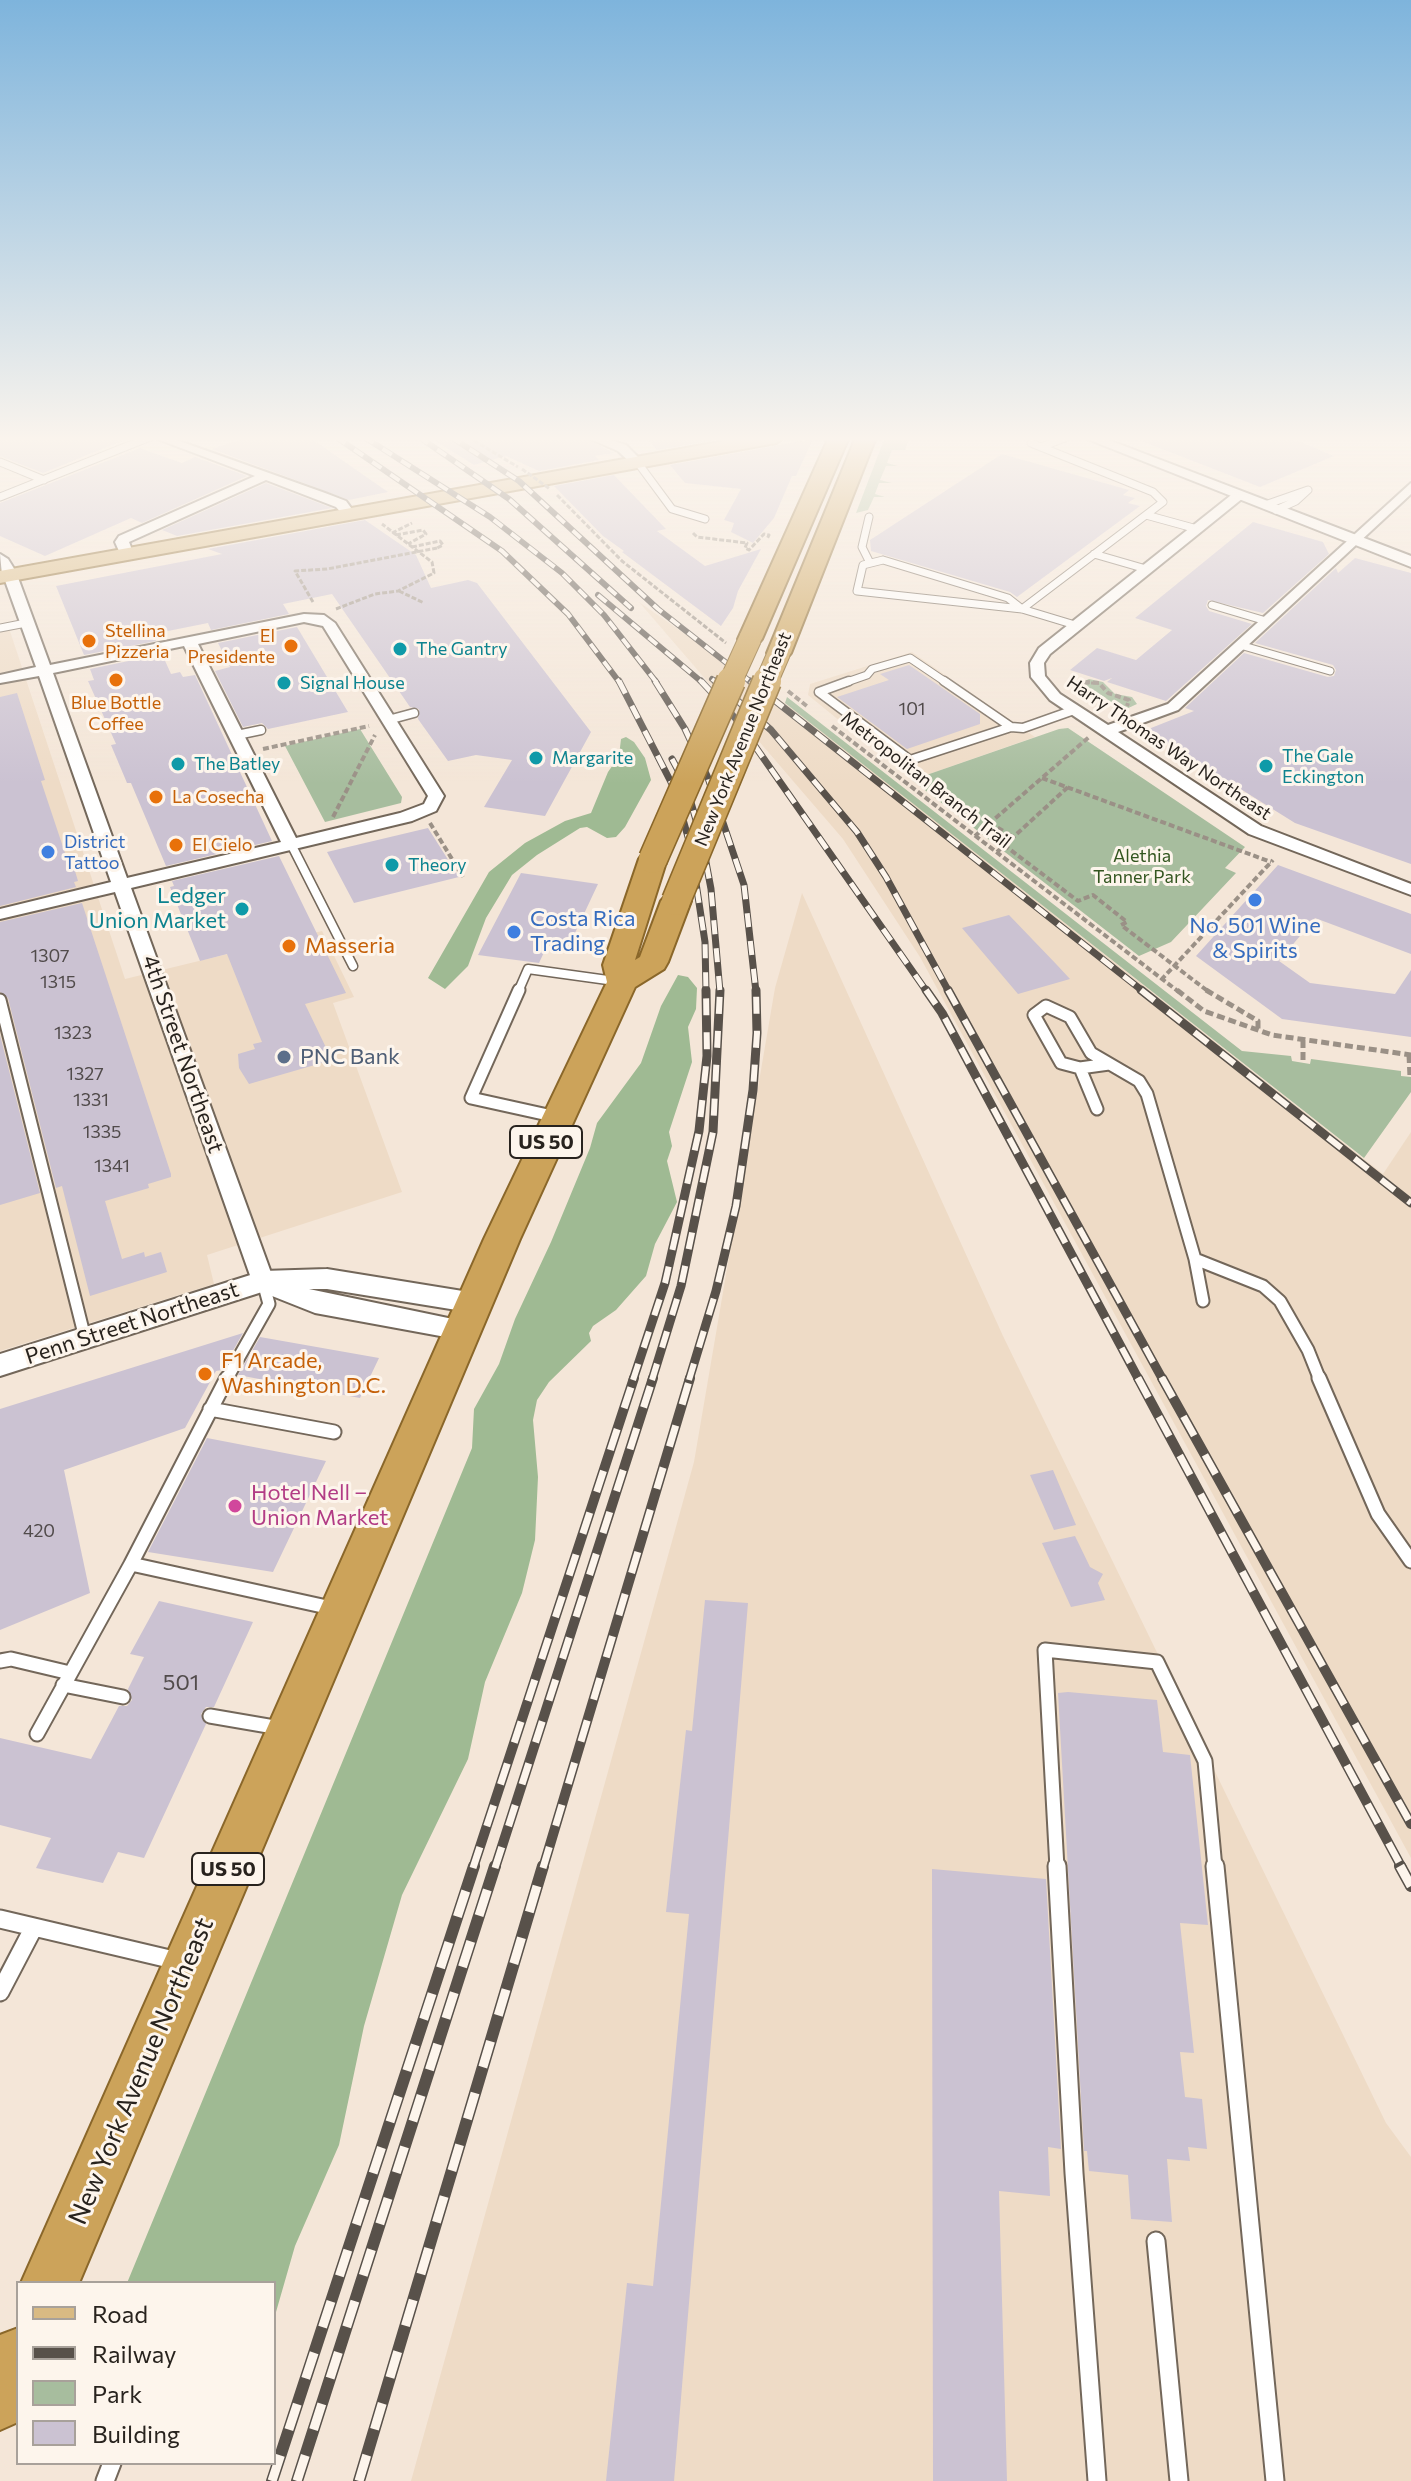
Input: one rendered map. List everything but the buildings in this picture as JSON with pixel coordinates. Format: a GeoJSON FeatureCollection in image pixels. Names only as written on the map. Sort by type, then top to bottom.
{"type":"FeatureCollection","features":[{"type":"Feature","properties":{"kind":"highway","name":"New York Avenue Northeast"},"geometry":{"type":"LineString","coordinates":[[622,982],[618,965],[653,859],[741,644],[784,553]]}},
{"type":"Feature","properties":{"kind":"highway","name":"New York Avenue Northeast"},"geometry":{"type":"LineString","coordinates":[[51,2281],[468,1317],[545,1115],[622,982],[653,962],[819,553]]}},
{"type":"Feature","properties":{"kind":"main road"},"geometry":{"type":"LineString","coordinates":[[3,571],[138,553]]}},
{"type":"Feature","properties":{"kind":"street","name":"Harry Thomas Way Northeast"},"geometry":{"type":"LineString","coordinates":[[1167,553],[1044,651],[1037,670],[1048,691],[1268,838],[1411,890]]}},
{"type":"Feature","properties":{"kind":"street"},"geometry":{"type":"LineString","coordinates":[[1106,731],[1173,707],[1340,553]]}},
{"type":"Feature","properties":{"kind":"street"},"geometry":{"type":"LineString","coordinates":[[1387,553],[1411,562]]}},
{"type":"Feature","properties":{"kind":"street","name":"4th Street Northeast"},"geometry":{"type":"LineString","coordinates":[[3,571],[26,623],[123,884],[263,1281]]}},
{"type":"Feature","properties":{"kind":"street"},"geometry":{"type":"LineString","coordinates":[[0,679],[304,618],[316,610],[328,623],[435,794],[431,814],[411,816],[0,914]]}},
{"type":"Feature","properties":{"kind":"street"},"geometry":{"type":"LineString","coordinates":[[189,641],[291,844]]}},
{"type":"Feature","properties":{"kind":"street"},"geometry":{"type":"LineString","coordinates":[[263,1281],[315,1303],[468,1317]]}},
{"type":"Feature","properties":{"kind":"street","name":"Penn Street Northeast"},"geometry":{"type":"LineString","coordinates":[[0,1365],[263,1281]]}},
{"type":"Feature","properties":{"kind":"lane"},"geometry":{"type":"LineString","coordinates":[[865,553],[869,561]]}},
{"type":"Feature","properties":{"kind":"lane"},"geometry":{"type":"LineString","coordinates":[[1022,609],[1094,554],[1146,569]]}},
{"type":"Feature","properties":{"kind":"lane"},"geometry":{"type":"LineString","coordinates":[[1022,609],[1008,598],[883,560],[869,561],[863,565],[857,591],[1022,609],[1075,625]]}},
{"type":"Feature","properties":{"kind":"lane"},"geometry":{"type":"LineString","coordinates":[[1212,605],[1266,621]]}},
{"type":"Feature","properties":{"kind":"lane"},"geometry":{"type":"LineString","coordinates":[[0,628],[26,623]]}},
{"type":"Feature","properties":{"kind":"lane"},"geometry":{"type":"LineString","coordinates":[[1240,645],[1330,671]]}},
{"type":"Feature","properties":{"kind":"lane"},"geometry":{"type":"LineString","coordinates":[[1011,727],[910,658],[872,669],[867,675],[819,692],[910,760],[1074,710]]}},
{"type":"Feature","properties":{"kind":"lane"},"geometry":{"type":"LineString","coordinates":[[388,720],[414,713]]}},
{"type":"Feature","properties":{"kind":"lane"},"geometry":{"type":"LineString","coordinates":[[237,735],[261,730]]}},
{"type":"Feature","properties":{"kind":"lane"},"geometry":{"type":"LineString","coordinates":[[291,844],[353,966]]}},
{"type":"Feature","properties":{"kind":"lane"},"geometry":{"type":"LineString","coordinates":[[545,1115],[471,1098],[528,969],[622,982]]}},
{"type":"Feature","properties":{"kind":"lane"},"geometry":{"type":"LineString","coordinates":[[0,1000],[85,1338]]}},
{"type":"Feature","properties":{"kind":"lane"},"geometry":{"type":"LineString","coordinates":[[1109,1064],[1080,1068],[1061,1063],[1034,1015],[1046,1006],[1070,1017],[1091,1053],[1139,1081],[1147,1094],[1195,1259],[1203,1301]]}},
{"type":"Feature","properties":{"kind":"lane"},"geometry":{"type":"LineString","coordinates":[[1080,1068],[1097,1109]]}},
{"type":"Feature","properties":{"kind":"lane"},"geometry":{"type":"LineString","coordinates":[[1195,1259],[1263,1286],[1280,1301],[1308,1350],[1342,1437],[1378,1514],[1411,1561]]}},
{"type":"Feature","properties":{"kind":"lane"},"geometry":{"type":"LineString","coordinates":[[37,1734],[269,1304],[263,1281]]}},
{"type":"Feature","properties":{"kind":"lane"},"geometry":{"type":"LineString","coordinates":[[210,1409],[334,1432]]}},
{"type":"Feature","properties":{"kind":"lane"},"geometry":{"type":"LineString","coordinates":[[131,1564],[340,1610]]}},
{"type":"Feature","properties":{"kind":"lane"},"geometry":{"type":"LineString","coordinates":[[1097,2481],[1074,2173],[1045,1650],[1157,1662],[1205,1761],[1275,2481]]}},
{"type":"Feature","properties":{"kind":"lane"},"geometry":{"type":"LineString","coordinates":[[0,1661],[11,1659],[123,1697]]}},
{"type":"Feature","properties":{"kind":"lane"},"geometry":{"type":"LineString","coordinates":[[210,1716],[289,1730]]}},
{"type":"Feature","properties":{"kind":"lane"},"geometry":{"type":"LineString","coordinates":[[0,1919],[188,1964]]}},
{"type":"Feature","properties":{"kind":"lane"},"geometry":{"type":"LineString","coordinates":[[0,1992],[34,1927]]}},
{"type":"Feature","properties":{"kind":"lane"},"geometry":{"type":"LineString","coordinates":[[1156,2241],[1179,2481]]}},
{"type":"Feature","properties":{"kind":"path"},"geometry":{"type":"LineString","coordinates":[[316,610],[295,571],[327,569],[410,553]]}},
{"type":"Feature","properties":{"kind":"path"},"geometry":{"type":"LineString","coordinates":[[336,609],[375,594],[398,591],[434,573],[432,562],[421,553]]}},
{"type":"Feature","properties":{"kind":"path"},"geometry":{"type":"LineString","coordinates":[[424,555],[428,553]]}},
{"type":"Feature","properties":{"kind":"path"},"geometry":{"type":"LineString","coordinates":[[615,553],[628,567],[741,644]]}},
{"type":"Feature","properties":{"kind":"path"},"geometry":{"type":"LineString","coordinates":[[398,591],[424,603]]}},
{"type":"Feature","properties":{"kind":"path"},"geometry":{"type":"LineString","coordinates":[[1076,687],[1087,682],[1099,683],[1108,693],[1129,700],[1127,707],[1130,709]]}},
{"type":"Feature","properties":{"kind":"path","name":"Metropolitan Branch Trail"},"geometry":{"type":"LineString","coordinates":[[782,687],[820,716]]}},
{"type":"Feature","properties":{"kind":"path"},"geometry":{"type":"LineString","coordinates":[[247,753],[369,726]]}},
{"type":"Feature","properties":{"kind":"path","name":"Metropolitan Branch Trail"},"geometry":{"type":"LineString","coordinates":[[833,726],[1204,1011],[1258,1032],[1410,1055]]}},
{"type":"Feature","properties":{"kind":"path"},"geometry":{"type":"LineString","coordinates":[[329,825],[375,735]]}},
{"type":"Feature","properties":{"kind":"path"},"geometry":{"type":"LineString","coordinates":[[975,836],[1082,743]]}},
{"type":"Feature","properties":{"kind":"path"},"geometry":{"type":"LineString","coordinates":[[1042,778],[1272,860],[1161,980]]}},
{"type":"Feature","properties":{"kind":"path"},"geometry":{"type":"LineString","coordinates":[[997,852],[1068,787]]}},
{"type":"Feature","properties":{"kind":"path"},"geometry":{"type":"LineString","coordinates":[[431,814],[463,877]]}},
{"type":"Feature","properties":{"kind":"path"},"geometry":{"type":"LineString","coordinates":[[989,823],[1013,837]]}},
{"type":"Feature","properties":{"kind":"path"},"geometry":{"type":"LineString","coordinates":[[1004,845],[1078,901],[1093,895],[1127,922],[1121,925],[1211,994],[1258,1021],[1258,1032]]}},
{"type":"Feature","properties":{"kind":"path"},"geometry":{"type":"LineString","coordinates":[[1303,1040],[1303,1063]]}},
{"type":"Feature","properties":{"kind":"path"},"geometry":{"type":"LineString","coordinates":[[1410,1055],[1410,1077]]}},
{"type":"Feature","properties":{"kind":"shaded area"},"geometry":{"type":"Polygon","coordinates":[[[639,602],[796,711],[1383,1174],[1411,1132],[1411,1858],[920,957],[843,839],[639,602]]]}},
{"type":"Feature","properties":{"kind":"shaded area"},"geometry":{"type":"Polygon","coordinates":[[[7,622],[125,979],[322,931],[354,997],[333,1003],[402,1192],[207,1255],[214,1284],[0,1351],[0,624],[7,622]]]}},
{"type":"Feature","properties":{"kind":"shaded area"},"geometry":{"type":"Polygon","coordinates":[[[912,652],[1035,737],[912,780],[808,695],[810,684],[912,652]]]}},
{"type":"Feature","properties":{"kind":"shaded area"},"geometry":{"type":"Polygon","coordinates":[[[802,893],[1003,1336],[1386,2123],[1411,2157],[1411,2481],[411,2481],[694,1462],[775,988],[802,893]]]}},
{"type":"Feature","properties":{"kind":"green space"},"geometry":{"type":"Polygon","coordinates":[[[1089,679],[1103,682],[1115,694],[1132,697],[1137,704],[1124,710],[1112,706],[1106,698],[1080,683],[1089,679]]]}},
{"type":"Feature","properties":{"kind":"green space"},"geometry":{"type":"Polygon","coordinates":[[[787,697],[1242,1051],[1291,1056],[1292,1061],[1310,1064],[1311,1059],[1401,1071],[1401,1076],[1411,1077],[1411,1092],[1364,1158],[785,703],[787,697]]]}},
{"type":"Feature","properties":{"kind":"green space","name":"Alethia Tanner Park"},"geometry":{"type":"Polygon","coordinates":[[[1068,728],[1245,847],[1225,868],[1236,873],[1171,942],[1139,956],[912,780],[1068,728]]]}},
{"type":"Feature","properties":{"kind":"green space"},"geometry":{"type":"Polygon","coordinates":[[[360,729],[402,797],[401,803],[325,822],[285,746],[360,729]]]}},
{"type":"Feature","properties":{"kind":"green space"},"geometry":{"type":"Polygon","coordinates":[[[626,737],[634,742],[645,758],[651,780],[625,827],[616,837],[607,838],[587,827],[580,828],[537,855],[512,875],[486,918],[468,966],[445,989],[428,978],[489,872],[525,843],[565,821],[591,813],[608,772],[619,756],[621,739],[626,737]]]}},
{"type":"Feature","properties":{"kind":"green space"},"geometry":{"type":"Polygon","coordinates":[[[678,975],[688,977],[697,988],[696,1009],[688,1027],[692,1062],[669,1132],[672,1146],[667,1161],[677,1202],[655,1244],[646,1276],[616,1310],[593,1326],[589,1333],[591,1341],[549,1382],[537,1400],[533,1420],[538,1477],[535,1540],[522,1593],[485,1682],[468,1759],[402,1895],[364,2026],[339,2145],[295,2246],[276,2312],[276,2281],[128,2281],[472,1448],[474,1409],[499,1364],[515,1319],[590,1148],[597,1123],[641,1063],[661,1006],[678,975]]]}},
{"type":"Feature","properties":{"kind":"railway"},"geometry":{"type":"LineString","coordinates":[[504,553],[568,614],[620,683]]}},
{"type":"Feature","properties":{"kind":"railway"},"geometry":{"type":"LineString","coordinates":[[536,553],[562,573],[604,615],[657,683]]}},
{"type":"Feature","properties":{"kind":"railway"},"geometry":{"type":"LineString","coordinates":[[569,553],[631,608]]}},
{"type":"Feature","properties":{"kind":"railway"},"geometry":{"type":"LineString","coordinates":[[597,553],[658,609],[752,683]]}},
{"type":"Feature","properties":{"kind":"railway"},"geometry":{"type":"LineString","coordinates":[[598,595],[702,682]]}},
{"type":"Feature","properties":{"kind":"railway"},"geometry":{"type":"LineString","coordinates":[[712,679],[717,683]]}},
{"type":"Feature","properties":{"kind":"railway"},"geometry":{"type":"LineString","coordinates":[[619,681],[674,788],[690,844],[705,942],[706,992]]}},
{"type":"Feature","properties":{"kind":"railway"},"geometry":{"type":"LineString","coordinates":[[655,681],[685,729],[708,778],[744,885],[756,992]]}},
{"type":"Feature","properties":{"kind":"railway"},"geometry":{"type":"LineString","coordinates":[[715,681],[771,730],[857,832],[886,877],[949,992]]}},
{"type":"Feature","properties":{"kind":"railway"},"geometry":{"type":"LineString","coordinates":[[750,681],[1144,992]]}},
{"type":"Feature","properties":{"kind":"railway"},"geometry":{"type":"LineString","coordinates":[[702,682],[736,719],[927,992]]}},
{"type":"Feature","properties":{"kind":"railway"},"geometry":{"type":"LineString","coordinates":[[672,759],[686,785],[702,841],[711,889],[720,991]]}},
{"type":"Feature","properties":{"kind":"railway"},"geometry":{"type":"LineString","coordinates":[[633,1380],[665,1283],[699,1131],[707,1056],[706,990]]}},
{"type":"Feature","properties":{"kind":"railway"},"geometry":{"type":"LineString","coordinates":[[689,1380],[716,1291],[736,1206],[753,1090],[756,990]]}},
{"type":"Feature","properties":{"kind":"railway"},"geometry":{"type":"LineString","coordinates":[[926,990],[942,1013],[1139,1380]]}},
{"type":"Feature","properties":{"kind":"railway"},"geometry":{"type":"LineString","coordinates":[[948,990],[1163,1380]]}},
{"type":"Feature","properties":{"kind":"railway"},"geometry":{"type":"LineString","coordinates":[[1141,990],[1411,1203]]}},
{"type":"Feature","properties":{"kind":"railway"},"geometry":{"type":"LineString","coordinates":[[652,1380],[681,1286],[713,1132],[720,991]]}},
{"type":"Feature","properties":{"kind":"railway"},"geometry":{"type":"LineString","coordinates":[[473,1868],[634,1378]]}},
{"type":"Feature","properties":{"kind":"railway"},"geometry":{"type":"LineString","coordinates":[[495,1868],[653,1378]]}},
{"type":"Feature","properties":{"kind":"railway"},"geometry":{"type":"LineString","coordinates":[[543,1868],[690,1378]]}},
{"type":"Feature","properties":{"kind":"railway"},"geometry":{"type":"LineString","coordinates":[[1138,1378],[1402,1868]]}},
{"type":"Feature","properties":{"kind":"railway"},"geometry":{"type":"LineString","coordinates":[[1162,1378],[1411,1824]]}},
{"type":"Feature","properties":{"kind":"railway"},"geometry":{"type":"LineString","coordinates":[[272,2481],[474,1866]]}},
{"type":"Feature","properties":{"kind":"railway"},"geometry":{"type":"LineString","coordinates":[[297,2481],[495,1866]]}},
{"type":"Feature","properties":{"kind":"railway"},"geometry":{"type":"LineString","coordinates":[[359,2481],[543,1866]]}},
{"type":"Feature","properties":{"kind":"railway"},"geometry":{"type":"LineString","coordinates":[[1400,1866],[1411,1886]]}},
{"type":"Feature","properties":{"kind":"place","name":"Stellina Pizzeria"},"geometry":{"type":"Point","coordinates":[89,641]}},
{"type":"Feature","properties":{"kind":"place","name":"El Presidente"},"geometry":{"type":"Point","coordinates":[291,646]}},
{"type":"Feature","properties":{"kind":"place","name":"The Gantry"},"geometry":{"type":"Point","coordinates":[400,649]}},
{"type":"Feature","properties":{"kind":"place","name":"Blue Bottle Coffee"},"geometry":{"type":"Point","coordinates":[116,680]}},
{"type":"Feature","properties":{"kind":"place","name":"Signal House"},"geometry":{"type":"Point","coordinates":[284,683]}},
{"type":"Feature","properties":{"kind":"place","name":"Margarite"},"geometry":{"type":"Point","coordinates":[536,758]}},
{"type":"Feature","properties":{"kind":"place","name":"The Batley"},"geometry":{"type":"Point","coordinates":[178,764]}},
{"type":"Feature","properties":{"kind":"place","name":"The Gale Eckington"},"geometry":{"type":"Point","coordinates":[1266,766]}},
{"type":"Feature","properties":{"kind":"place","name":"La Cosecha"},"geometry":{"type":"Point","coordinates":[156,797]}},
{"type":"Feature","properties":{"kind":"place","name":"El Cielo"},"geometry":{"type":"Point","coordinates":[176,845]}},
{"type":"Feature","properties":{"kind":"place","name":"District Tattoo"},"geometry":{"type":"Point","coordinates":[48,852]}},
{"type":"Feature","properties":{"kind":"place","name":"Theory"},"geometry":{"type":"Point","coordinates":[392,865]}},
{"type":"Feature","properties":{"kind":"place","name":"No. 501 Wine & Spirits"},"geometry":{"type":"Point","coordinates":[1255,900]}},
{"type":"Feature","properties":{"kind":"place","name":"Ledger Union Market"},"geometry":{"type":"Point","coordinates":[242,909]}},
{"type":"Feature","properties":{"kind":"place","name":"Costa Rica Trading"},"geometry":{"type":"Point","coordinates":[514,932]}},
{"type":"Feature","properties":{"kind":"place","name":"Masseria"},"geometry":{"type":"Point","coordinates":[289,946]}},
{"type":"Feature","properties":{"kind":"place","name":"PNC Bank"},"geometry":{"type":"Point","coordinates":[284,1057]}},
{"type":"Feature","properties":{"kind":"place","name":"F1 Arcade, Washington D.C."},"geometry":{"type":"Point","coordinates":[205,1374]}},
{"type":"Feature","properties":{"kind":"place","name":"Hotel Nell – Union Market"},"geometry":{"type":"Point","coordinates":[235,1506]}}]}
